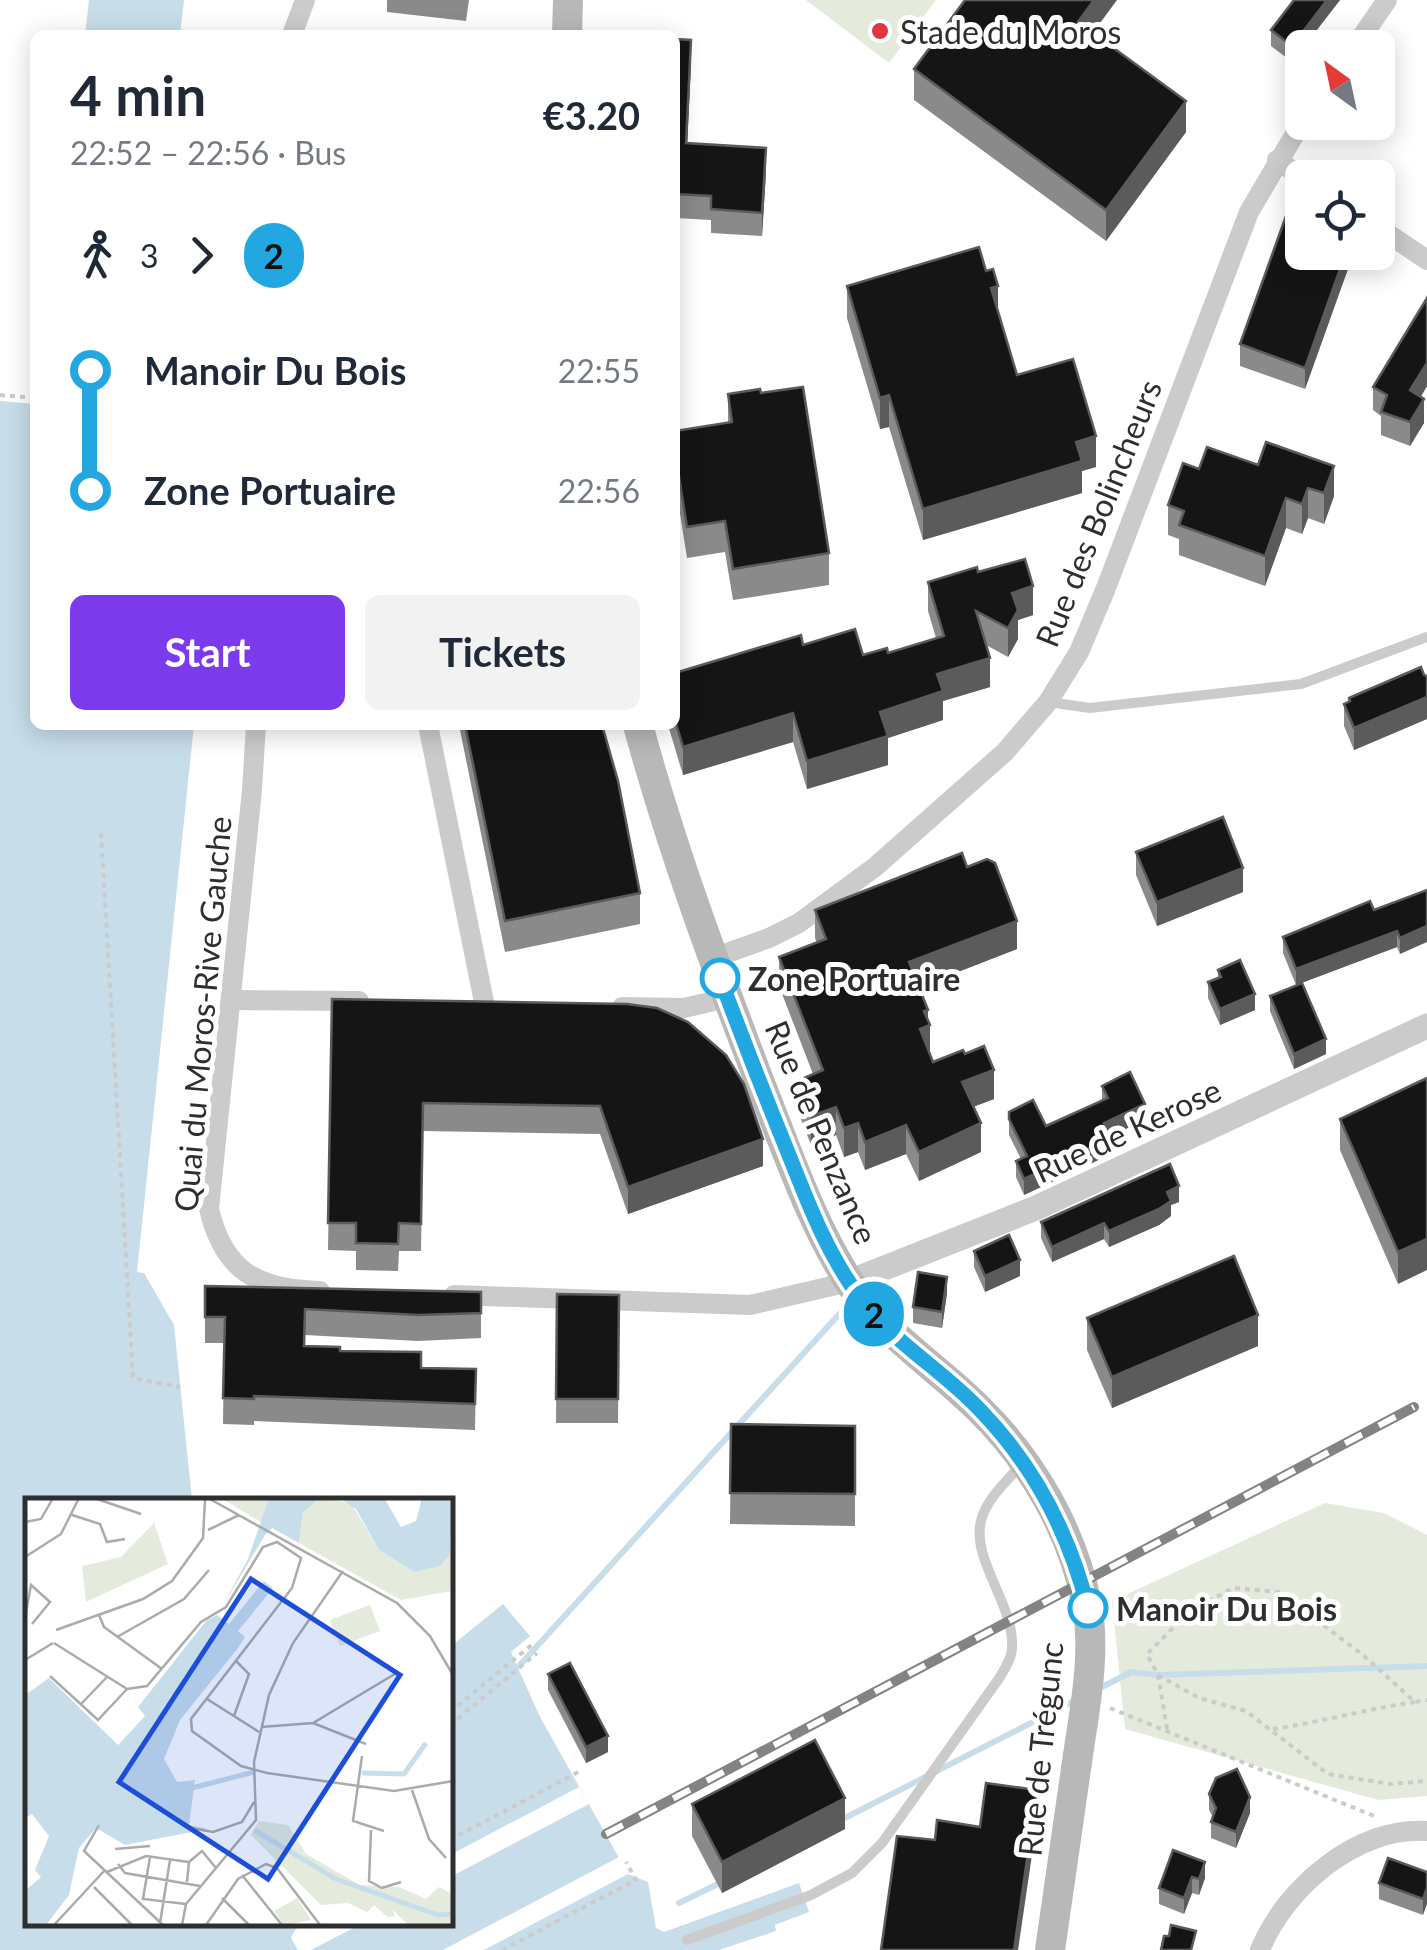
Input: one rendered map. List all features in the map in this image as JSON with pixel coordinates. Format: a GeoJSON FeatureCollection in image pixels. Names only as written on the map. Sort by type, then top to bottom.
{"type":"FeatureCollection","features":[{"type":"Feature","properties":{"kind":"main road"},"geometry":{"type":"LineString","coordinates":[[567,30],[568,0]]}},
{"type":"Feature","properties":{"kind":"main road","name":"Rue de Penzance"},"geometry":{"type":"LineString","coordinates":[[639,730],[678,859],[728,998],[813,1212],[849,1282]]}},
{"type":"Feature","properties":{"kind":"main road","name":"Rue de Trégunc"},"geometry":{"type":"LineString","coordinates":[[849,1282],[888,1329],[981,1410],[1024,1462],[1062,1528],[1079,1574],[1088,1608],[1086,1699],[1050,1950]]}},
{"type":"Feature","properties":{"kind":"street"},"geometry":{"type":"LineString","coordinates":[[294,30],[304,0]]}},
{"type":"Feature","properties":{"kind":"street"},"geometry":{"type":"LineString","coordinates":[[1366,30],[1387,0]]}},
{"type":"Feature","properties":{"kind":"street","name":"Rue des Bolincheurs"},"geometry":{"type":"LineString","coordinates":[[713,958],[799,923],[874,866],[1004,752],[1048,702],[1079,652],[1093,620],[1249,212],[1290,140]]}},
{"type":"Feature","properties":{"kind":"street"},"geometry":{"type":"LineString","coordinates":[[1277,160],[1285,166]]}},
{"type":"Feature","properties":{"kind":"street"},"geometry":{"type":"LineString","coordinates":[[1395,238],[1427,260]]}},
{"type":"Feature","properties":{"kind":"street","name":"Quai du Moros-Rive Gauche"},"geometry":{"type":"LineString","coordinates":[[256,730],[209,1209],[225,1255],[246,1273],[267,1284],[331,1292]]}},
{"type":"Feature","properties":{"kind":"street"},"geometry":{"type":"LineString","coordinates":[[429,730],[483,1003]]}},
{"type":"Feature","properties":{"kind":"street"},"geometry":{"type":"LineString","coordinates":[[606,1007],[684,1008],[728,998]]}},
{"type":"Feature","properties":{"kind":"street"},"geometry":{"type":"LineString","coordinates":[[230,1000],[388,1001]]}},
{"type":"Feature","properties":{"kind":"street","name":"Rue de Kerose"},"geometry":{"type":"LineString","coordinates":[[849,1282],[1036,1208],[1427,1026]]}},
{"type":"Feature","properties":{"kind":"street"},"geometry":{"type":"LineString","coordinates":[[431,1295],[750,1305],[849,1282]]}},
{"type":"Feature","properties":{"kind":"street"},"geometry":{"type":"LineString","coordinates":[[1260,1950],[1294,1894],[1320,1872],[1368,1842],[1405,1832],[1427,1832]]}},
{"type":"Feature","properties":{"kind":"lane"},"geometry":{"type":"LineString","coordinates":[[1048,702],[1090,708],[1301,684],[1427,638]]}},
{"type":"Feature","properties":{"kind":"lane"},"geometry":{"type":"LineString","coordinates":[[687,1940],[811,1895],[852,1873],[882,1843],[1000,1676],[1012,1651],[1010,1620],[981,1545],[981,1521],[995,1494],[1024,1462]]}},
{"type":"Feature","properties":{"kind":"path"},"geometry":{"type":"LineString","coordinates":[[0,394],[30,397]]}},
{"type":"Feature","properties":{"kind":"path"},"geometry":{"type":"LineString","coordinates":[[102,833],[133,1378],[180,1386]]}},
{"type":"Feature","properties":{"kind":"path"},"geometry":{"type":"LineString","coordinates":[[1166,1729],[1158,1675],[1148,1654],[1190,1611],[1233,1588],[1279,1592],[1416,1702]]}},
{"type":"Feature","properties":{"kind":"path"},"geometry":{"type":"LineString","coordinates":[[452,1710],[534,1643]]}},
{"type":"Feature","properties":{"kind":"path"},"geometry":{"type":"LineString","coordinates":[[452,1724],[537,1653]]}},
{"type":"Feature","properties":{"kind":"path"},"geometry":{"type":"LineString","coordinates":[[1158,1675],[1199,1698],[1246,1711],[1328,1774],[1390,1784],[1427,1781]]}},
{"type":"Feature","properties":{"kind":"path"},"geometry":{"type":"LineString","coordinates":[[1086,1699],[1166,1729],[1405,1832]]}},
{"type":"Feature","properties":{"kind":"path"},"geometry":{"type":"LineString","coordinates":[[1271,1729],[1326,1722],[1364,1709],[1427,1700]]}},
{"type":"Feature","properties":{"kind":"path"},"geometry":{"type":"LineString","coordinates":[[452,1839],[582,1770]]}},
{"type":"Feature","properties":{"kind":"path"},"geometry":{"type":"LineString","coordinates":[[502,1950],[636,1880],[626,1862]]}},
{"type":"Feature","properties":{"kind":"green space","name":"Stade du Moros"},"geometry":{"type":"Polygon","coordinates":[[[806,0],[936,0],[889,63],[806,0]]]}},
{"type":"Feature","properties":{"kind":"green space"},"geometry":{"type":"Polygon","coordinates":[[[1325,1503],[1384,1513],[1427,1535],[1427,1796],[1378,1800],[1125,1729],[1112,1601],[1325,1503]]]}},
{"type":"Feature","properties":{"kind":"water"},"geometry":{"type":"Polygon","coordinates":[[[89,0],[184,0],[181,30],[86,30],[89,0]]]}},
{"type":"Feature","properties":{"kind":"water"},"geometry":{"type":"Polygon","coordinates":[[[0,401],[30,404],[30,730],[193,730],[137,1272],[144,1273],[174,1325],[192,1498],[25,1498],[25,1925],[452,1925],[452,1645],[503,1604],[530,1636],[511,1652],[539,1715],[628,1874],[648,1882],[656,1928],[664,1932],[799,1883],[809,1912],[775,1925],[776,1931],[719,1950],[0,1950],[0,401]]]}},
{"type":"Feature","properties":{"kind":"pier"},"geometry":{"type":"Polygon","coordinates":[[[579,1787],[589,1804],[452,1876],[452,1854],[579,1787]]]}},
{"type":"Feature","properties":{"kind":"pier"},"geometry":{"type":"Polygon","coordinates":[[[619,1857],[628,1874],[484,1950],[443,1950],[619,1857]]]}},
{"type":"Feature","properties":{"kind":"pier"},"geometry":{"type":"Polygon","coordinates":[[[302,1925],[307,1929],[316,1925],[359,1925],[311,1950],[298,1950],[291,1938],[302,1925]]]}},
{"type":"Feature","properties":{"kind":"building"},"geometry":{"type":"Polygon","coordinates":[[[965,0],[1094,0],[1078,22],[1186,101],[1106,210],[914,69],[965,0]]]}},
{"type":"Feature","properties":{"kind":"building"},"geometry":{"type":"Polygon","coordinates":[[[1294,0],[1327,0],[1304,30],[1285,30],[1285,41],[1271,30],[1294,0]]]}},
{"type":"Feature","properties":{"kind":"building"},"geometry":{"type":"Polygon","coordinates":[[[680,39],[691,40],[686,143],[766,148],[762,213],[711,209],[711,196],[680,194],[680,39]]]}},
{"type":"Feature","properties":{"kind":"building"},"geometry":{"type":"Polygon","coordinates":[[[1285,219],[1285,270],[1340,270],[1305,368],[1240,344],[1285,219]]]}},
{"type":"Feature","properties":{"kind":"building"},"geometry":{"type":"Polygon","coordinates":[[[979,247],[986,271],[993,269],[998,286],[991,288],[1017,375],[1073,359],[1096,436],[1076,442],[1082,461],[923,509],[889,395],[880,398],[847,286],[979,247]]]}},
{"type":"Feature","properties":{"kind":"building"},"geometry":{"type":"Polygon","coordinates":[[[1427,298],[1427,363],[1410,390],[1424,399],[1410,422],[1381,412],[1387,395],[1373,387],[1427,298]]]}},
{"type":"Feature","properties":{"kind":"building"},"geometry":{"type":"Polygon","coordinates":[[[803,387],[829,553],[733,569],[725,521],[687,527],[680,483],[680,430],[732,422],[728,394],[760,389],[761,393],[803,387]]]}},
{"type":"Feature","properties":{"kind":"building"},"geometry":{"type":"Polygon","coordinates":[[[1266,442],[1334,466],[1324,493],[1308,488],[1302,504],[1286,498],[1265,556],[1179,525],[1184,511],[1168,505],[1183,463],[1199,469],[1207,447],[1258,465],[1266,442]]]}},
{"type":"Feature","properties":{"kind":"building"},"geometry":{"type":"Polygon","coordinates":[[[1025,559],[1033,586],[1012,593],[1018,610],[1008,628],[976,611],[990,658],[937,674],[943,691],[880,712],[888,736],[807,761],[793,713],[683,747],[678,730],[680,671],[801,635],[803,645],[855,629],[863,655],[887,648],[888,653],[944,636],[928,582],[977,567],[978,572],[1025,559]]]}},
{"type":"Feature","properties":{"kind":"building"},"geometry":{"type":"Polygon","coordinates":[[[1421,667],[1427,676],[1427,697],[1354,728],[1344,704],[1349,698],[1421,667]]]}},
{"type":"Feature","properties":{"kind":"building"},"geometry":{"type":"Polygon","coordinates":[[[466,730],[603,730],[618,781],[640,893],[505,921],[466,730]]]}},
{"type":"Feature","properties":{"kind":"building"},"geometry":{"type":"Polygon","coordinates":[[[1223,817],[1243,868],[1157,902],[1136,852],[1223,817]]]}},
{"type":"Feature","properties":{"kind":"building"},"geometry":{"type":"Polygon","coordinates":[[[962,853],[967,867],[987,859],[995,863],[1017,921],[909,962],[928,1010],[924,1011],[930,1025],[920,1029],[933,1062],[984,1046],[994,1070],[962,1082],[981,1123],[919,1152],[906,1125],[865,1142],[858,1123],[844,1128],[836,1107],[811,1116],[797,1081],[823,1070],[779,957],[826,939],[815,910],[962,853]]]}},
{"type":"Feature","properties":{"kind":"building"},"geometry":{"type":"Polygon","coordinates":[[[1427,890],[1427,926],[1400,938],[1397,931],[1296,969],[1283,937],[1370,901],[1374,910],[1427,890]]]}},
{"type":"Feature","properties":{"kind":"building"},"geometry":{"type":"Polygon","coordinates":[[[1240,960],[1255,994],[1220,1009],[1208,982],[1221,977],[1218,970],[1240,960]]]}},
{"type":"Feature","properties":{"kind":"building"},"geometry":{"type":"Polygon","coordinates":[[[1302,983],[1326,1039],[1294,1054],[1270,996],[1302,983]]]}},
{"type":"Feature","properties":{"kind":"building"},"geometry":{"type":"Polygon","coordinates":[[[332,999],[627,1004],[657,1008],[688,1022],[726,1055],[744,1084],[763,1139],[628,1187],[600,1106],[423,1103],[421,1224],[399,1223],[398,1244],[356,1243],[356,1223],[328,1223],[332,999]]]}},
{"type":"Feature","properties":{"kind":"building"},"geometry":{"type":"Polygon","coordinates":[[[1130,1072],[1145,1104],[1104,1123],[1111,1138],[1024,1179],[1016,1161],[1027,1156],[1009,1112],[1033,1100],[1046,1126],[1108,1098],[1102,1086],[1130,1072]]]}},
{"type":"Feature","properties":{"kind":"building"},"geometry":{"type":"Polygon","coordinates":[[[1427,1078],[1427,1239],[1398,1252],[1340,1119],[1427,1078]]]}},
{"type":"Feature","properties":{"kind":"building"},"geometry":{"type":"Polygon","coordinates":[[[1170,1164],[1179,1186],[1167,1192],[1171,1201],[1109,1231],[1104,1223],[1052,1247],[1041,1222],[1170,1164]]]}},
{"type":"Feature","properties":{"kind":"building"},"geometry":{"type":"Polygon","coordinates":[[[1009,1235],[1020,1260],[985,1276],[974,1251],[1009,1235]]]}},
{"type":"Feature","properties":{"kind":"building"},"geometry":{"type":"Polygon","coordinates":[[[1234,1256],[1258,1315],[1112,1377],[1087,1318],[1234,1256]]]}},
{"type":"Feature","properties":{"kind":"building"},"geometry":{"type":"Polygon","coordinates":[[[918,1272],[947,1277],[942,1312],[913,1307],[918,1272]]]}},
{"type":"Feature","properties":{"kind":"building"},"geometry":{"type":"Polygon","coordinates":[[[205,1286],[481,1292],[481,1313],[418,1315],[305,1309],[304,1346],[340,1347],[340,1351],[421,1352],[421,1368],[476,1369],[475,1404],[223,1398],[225,1317],[205,1317],[205,1286]]]}},
{"type":"Feature","properties":{"kind":"building"},"geometry":{"type":"Polygon","coordinates":[[[557,1294],[619,1295],[618,1399],[556,1399],[557,1294]]]}},
{"type":"Feature","properties":{"kind":"building"},"geometry":{"type":"Polygon","coordinates":[[[731,1424],[855,1426],[855,1494],[730,1493],[731,1424]]]}},
{"type":"Feature","properties":{"kind":"building"},"geometry":{"type":"Polygon","coordinates":[[[570,1663],[608,1736],[586,1747],[548,1674],[570,1663]]]}},
{"type":"Feature","properties":{"kind":"building"},"geometry":{"type":"Polygon","coordinates":[[[815,1740],[845,1798],[722,1862],[692,1804],[815,1740]]]}},
{"type":"Feature","properties":{"kind":"building"},"geometry":{"type":"Polygon","coordinates":[[[1237,1769],[1250,1797],[1236,1832],[1211,1822],[1216,1808],[1209,1794],[1216,1778],[1237,1769]]]}},
{"type":"Feature","properties":{"kind":"building"},"geometry":{"type":"Polygon","coordinates":[[[986,1783],[1037,1790],[1014,1950],[881,1950],[897,1836],[935,1840],[937,1820],[980,1827],[986,1783]]]}},
{"type":"Feature","properties":{"kind":"building"},"geometry":{"type":"Polygon","coordinates":[[[1173,1850],[1205,1862],[1199,1879],[1192,1877],[1184,1898],[1159,1888],[1173,1850]]]}},
{"type":"Feature","properties":{"kind":"building"},"geometry":{"type":"Polygon","coordinates":[[[1388,1858],[1427,1872],[1423,1899],[1379,1883],[1388,1858]]]}},
{"type":"Feature","properties":{"kind":"building"},"geometry":{"type":"Polygon","coordinates":[[[1171,1925],[1196,1931],[1191,1950],[1161,1950],[1171,1925]]]}},
{"type":"Feature","properties":{"kind":"waterway"},"geometry":{"type":"LineString","coordinates":[[519,1666],[852,1300]]}},
{"type":"Feature","properties":{"kind":"waterway"},"geometry":{"type":"LineString","coordinates":[[1098,1689],[1131,1672],[1158,1675],[1427,1666]]}},
{"type":"Feature","properties":{"kind":"waterway"},"geometry":{"type":"LineString","coordinates":[[839,1821],[1078,1699]]}},
{"type":"Feature","properties":{"kind":"waterway"},"geometry":{"type":"LineString","coordinates":[[679,1903],[722,1882]]}},
{"type":"Feature","properties":{"kind":"railway"},"geometry":{"type":"LineString","coordinates":[[606,1834],[1414,1407]]}},
{"type":"Feature","properties":{"kind":"bus line","name":"2"},"geometry":{"type":"LineString","coordinates":[[720,978],[798,1177],[849,1282],[877,1318],[981,1410],[1024,1462],[1062,1528],[1088,1608]]}},
{"type":"Feature","properties":{"kind":"place","name":"Stade du Moros"},"geometry":{"type":"Point","coordinates":[880,31]}},
{"type":"Feature","properties":{"kind":"place","name":"Zone Portuaire"},"geometry":{"type":"Point","coordinates":[720,978]}},
{"type":"Feature","properties":{"kind":"place","name":"Manoir Du Bois"},"geometry":{"type":"Point","coordinates":[1088,1608]}}]}
